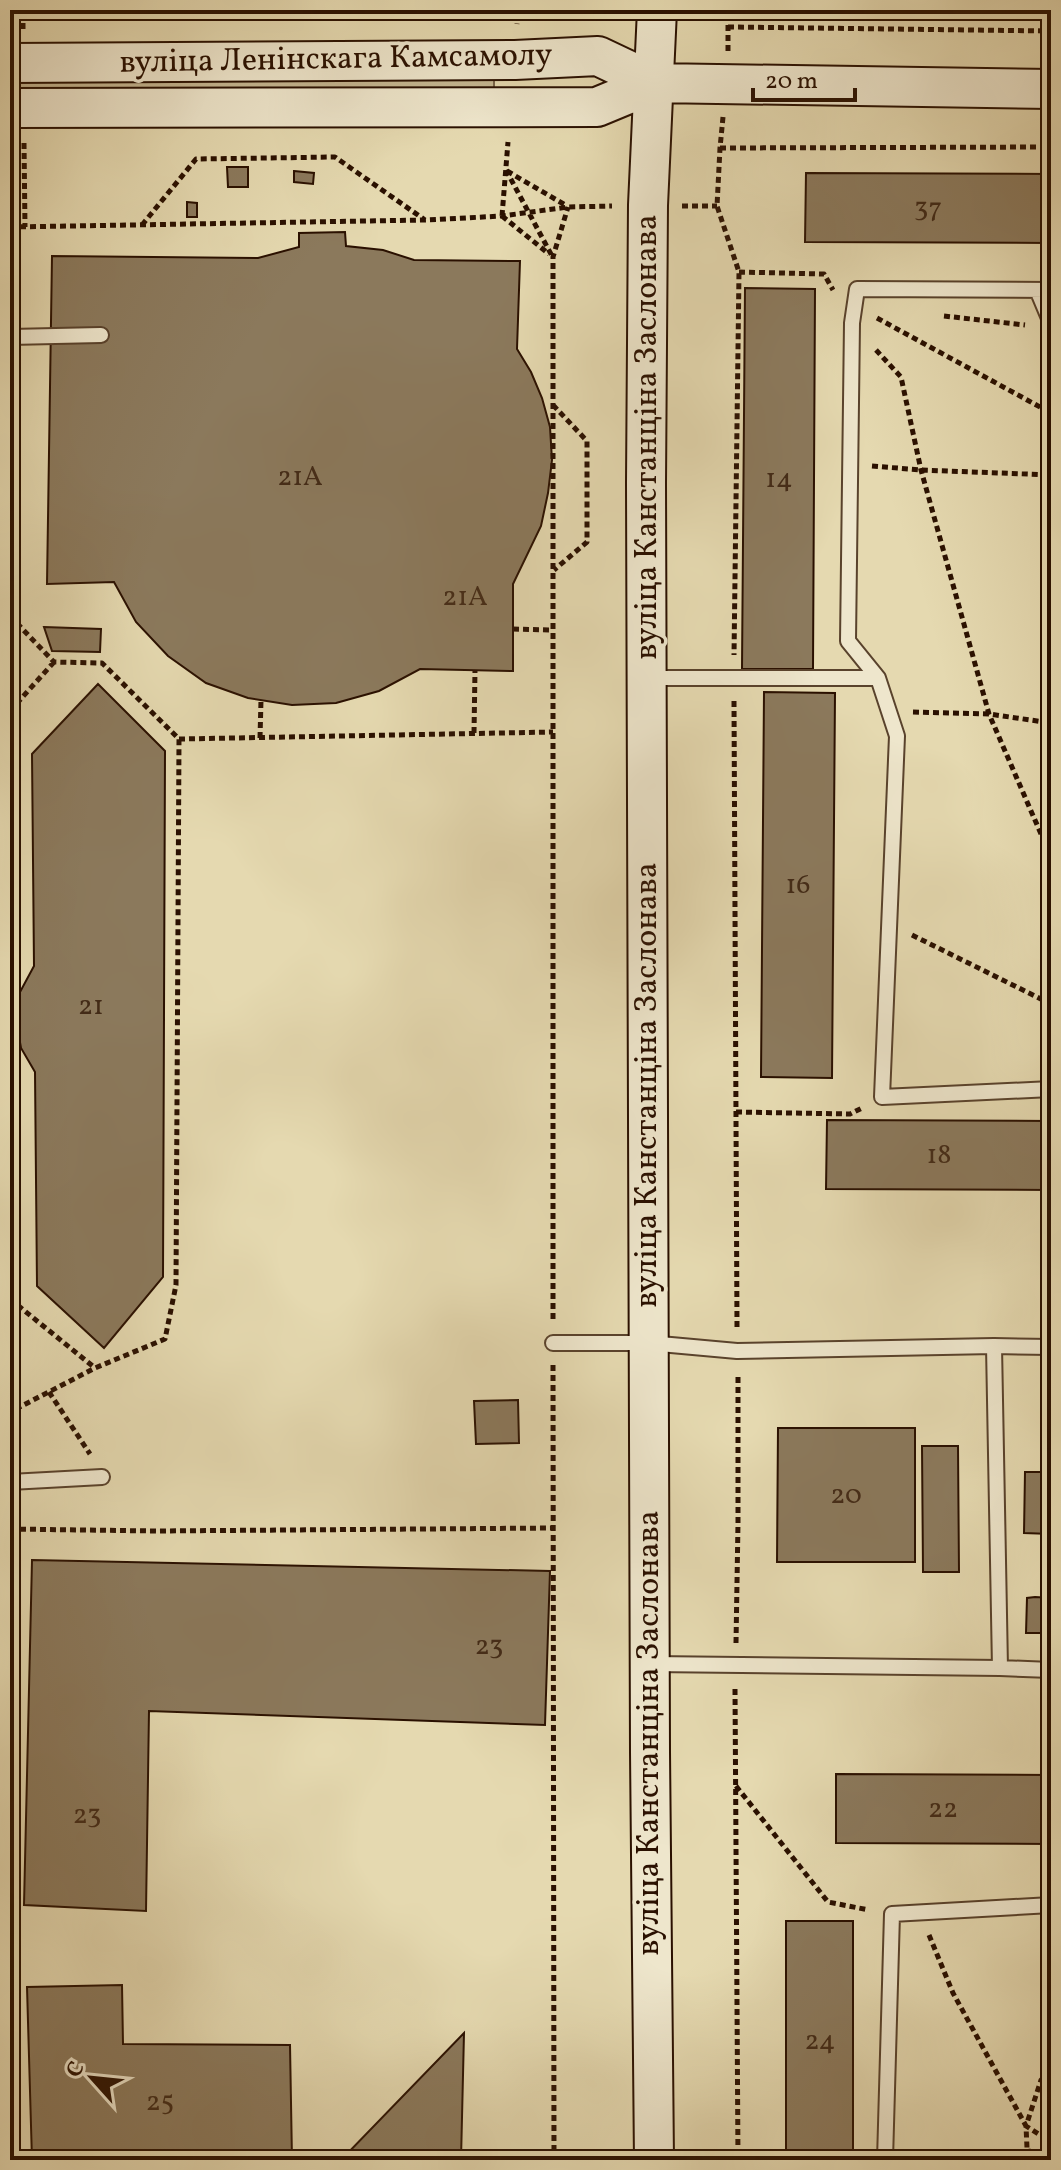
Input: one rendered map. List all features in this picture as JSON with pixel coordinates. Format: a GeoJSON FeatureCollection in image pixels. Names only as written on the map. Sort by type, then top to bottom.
{"type":"FeatureCollection","features":[{"type":"Feature","properties":{"kind":"main road","name":"вуліца Канстанціна Заслонава"},"geometry":{"type":"LineString","coordinates":[[654,2160],[647,678],[648,205],[657,10]]}},
{"type":"Feature","properties":{"kind":"main road","name":"вуліца Ленінскага Камсамолу"},"geometry":{"type":"LineString","coordinates":[[10,63],[499,60],[598,56],[655,83]]}},
{"type":"Feature","properties":{"kind":"main road","name":"вуліца Ленінскага Камсамолу"},"geometry":{"type":"LineString","coordinates":[[10,108],[597,107],[655,83],[1051,89]]}},
{"type":"Feature","properties":{"kind":"lane"},"geometry":{"type":"LineString","coordinates":[[1044,325],[1045,291],[857,289],[852,323],[848,641],[878,678],[897,736],[882,1097],[1051,1089]]}},
{"type":"Feature","properties":{"kind":"lane"},"geometry":{"type":"LineString","coordinates":[[10,337],[101,335]]}},
{"type":"Feature","properties":{"kind":"lane"},"geometry":{"type":"LineString","coordinates":[[647,678],[878,678]]}},
{"type":"Feature","properties":{"kind":"lane"},"geometry":{"type":"LineString","coordinates":[[553,1343],[649,1343],[737,1351],[1051,1347]]}},
{"type":"Feature","properties":{"kind":"lane"},"geometry":{"type":"LineString","coordinates":[[994,1346],[1000,1668]]}},
{"type":"Feature","properties":{"kind":"lane"},"geometry":{"type":"LineString","coordinates":[[10,1482],[102,1477]]}},
{"type":"Feature","properties":{"kind":"lane"},"geometry":{"type":"LineString","coordinates":[[650,1664],[1051,1670]]}},
{"type":"Feature","properties":{"kind":"lane"},"geometry":{"type":"LineString","coordinates":[[885,2160],[892,1914],[1051,1905]]}},
{"type":"Feature","properties":{"kind":"path"},"geometry":{"type":"LineString","coordinates":[[509,10],[521,11]]}},
{"type":"Feature","properties":{"kind":"path"},"geometry":{"type":"LineString","coordinates":[[728,10],[728,27],[1051,31]]}},
{"type":"Feature","properties":{"kind":"path"},"geometry":{"type":"LineString","coordinates":[[502,216],[510,108]]}},
{"type":"Feature","properties":{"kind":"path"},"geometry":{"type":"LineString","coordinates":[[738,2160],[734,679],[739,272],[717,206],[720,148],[1051,147]]}},
{"type":"Feature","properties":{"kind":"path"},"geometry":{"type":"LineString","coordinates":[[141,226],[196,159],[335,157],[426,220]]}},
{"type":"Feature","properties":{"kind":"path"},"geometry":{"type":"LineString","coordinates":[[506,170],[568,207]]}},
{"type":"Feature","properties":{"kind":"path"},"geometry":{"type":"LineString","coordinates":[[506,170],[553,257]]}},
{"type":"Feature","properties":{"kind":"path"},"geometry":{"type":"LineString","coordinates":[[10,227],[426,220],[502,216],[568,207]]}},
{"type":"Feature","properties":{"kind":"path"},"geometry":{"type":"LineString","coordinates":[[554,2160],[553,257],[568,207]]}},
{"type":"Feature","properties":{"kind":"path"},"geometry":{"type":"LineString","coordinates":[[502,216],[553,257]]}},
{"type":"Feature","properties":{"kind":"path"},"geometry":{"type":"LineString","coordinates":[[25,217],[25,227]]}},
{"type":"Feature","properties":{"kind":"path"},"geometry":{"type":"LineString","coordinates":[[739,272],[824,274],[852,323],[901,377],[921,470],[989,714],[1051,857]]}},
{"type":"Feature","properties":{"kind":"path"},"geometry":{"type":"LineString","coordinates":[[852,323],[889,315]]}},
{"type":"Feature","properties":{"kind":"path"},"geometry":{"type":"LineString","coordinates":[[932,315],[1044,325]]}},
{"type":"Feature","properties":{"kind":"path"},"geometry":{"type":"LineString","coordinates":[[877,318],[1051,413]]}},
{"type":"Feature","properties":{"kind":"path"},"geometry":{"type":"LineString","coordinates":[[553,405],[587,441],[587,542],[553,571]]}},
{"type":"Feature","properties":{"kind":"path"},"geometry":{"type":"LineString","coordinates":[[850,463],[921,470],[1051,475]]}},
{"type":"Feature","properties":{"kind":"path"},"geometry":{"type":"LineString","coordinates":[[10,616],[54,662],[102,663],[179,739],[553,732]]}},
{"type":"Feature","properties":{"kind":"path"},"geometry":{"type":"LineString","coordinates":[[513,629],[553,630]]}},
{"type":"Feature","properties":{"kind":"path"},"geometry":{"type":"LineString","coordinates":[[10,711],[54,662]]}},
{"type":"Feature","properties":{"kind":"path"},"geometry":{"type":"LineString","coordinates":[[474,733],[475,670]]}},
{"type":"Feature","properties":{"kind":"path"},"geometry":{"type":"LineString","coordinates":[[260,738],[261,700]]}},
{"type":"Feature","properties":{"kind":"path"},"geometry":{"type":"LineString","coordinates":[[889,711],[989,714],[1051,723]]}},
{"type":"Feature","properties":{"kind":"path"},"geometry":{"type":"LineString","coordinates":[[10,1412],[95,1368],[165,1339],[176,1285],[179,739]]}},
{"type":"Feature","properties":{"kind":"path"},"geometry":{"type":"LineString","coordinates":[[889,924],[1051,1004]]}},
{"type":"Feature","properties":{"kind":"path"},"geometry":{"type":"LineString","coordinates":[[736,1112],[850,1114],[882,1097]]}},
{"type":"Feature","properties":{"kind":"path"},"geometry":{"type":"LineString","coordinates":[[10,1299],[95,1368]]}},
{"type":"Feature","properties":{"kind":"path"},"geometry":{"type":"LineString","coordinates":[[49,1392],[95,1462]]}},
{"type":"Feature","properties":{"kind":"path"},"geometry":{"type":"LineString","coordinates":[[10,1529],[553,1528]]}},
{"type":"Feature","properties":{"kind":"path"},"geometry":{"type":"LineString","coordinates":[[735,1785],[828,1902],[892,1914]]}},
{"type":"Feature","properties":{"kind":"path"},"geometry":{"type":"LineString","coordinates":[[919,1913],[953,1993],[1026,2126],[1051,2142]]}},
{"type":"Feature","properties":{"kind":"path"},"geometry":{"type":"LineString","coordinates":[[1030,2160],[1026,2126],[1041,2080],[1051,2071]]}},
{"type":"Feature","properties":{"kind":"path"},"geometry":{"type":"LineString","coordinates":[[1019,2160],[1027,2148]]}},
{"type":"Feature","properties":{"kind":"shaded area"},"geometry":{"type":"Polygon","coordinates":[[[494,70],[494,92],[10,96],[10,74],[494,70]]]}},
{"type":"Feature","properties":{"kind":"building"},"geometry":{"type":"Polygon","coordinates":[[[227,167],[248,167],[248,187],[228,187],[227,167]]]}},
{"type":"Feature","properties":{"kind":"building"},"geometry":{"type":"Polygon","coordinates":[[[294,171],[314,173],[313,184],[294,182],[294,171]]]}},
{"type":"Feature","properties":{"kind":"building"},"geometry":{"type":"Polygon","coordinates":[[[806,173],[1051,174],[1051,243],[805,242],[806,173]]]}},
{"type":"Feature","properties":{"kind":"building"},"geometry":{"type":"Polygon","coordinates":[[[187,202],[197,203],[197,217],[187,217],[187,202]]]}},
{"type":"Feature","properties":{"kind":"building"},"geometry":{"type":"Polygon","coordinates":[[[345,232],[346,246],[383,250],[414,260],[520,261],[517,349],[542,398],[550,427],[552,460],[541,526],[513,584],[513,671],[420,669],[379,691],[336,703],[292,705],[248,698],[206,683],[168,656],[136,622],[114,582],[47,584],[52,256],[258,258],[299,247],[299,233],[345,232]]]}},
{"type":"Feature","properties":{"kind":"building"},"geometry":{"type":"Polygon","coordinates":[[[745,288],[815,289],[813,669],[742,669],[745,288]]]}},
{"type":"Feature","properties":{"kind":"building"},"geometry":{"type":"Polygon","coordinates":[[[44,627],[101,629],[100,652],[52,651],[44,627]]]}},
{"type":"Feature","properties":{"kind":"building"},"geometry":{"type":"Polygon","coordinates":[[[98,684],[165,751],[163,1277],[104,1348],[37,1286],[35,1072],[21,1048],[16,1020],[20,992],[34,966],[32,754],[98,684]]]}},
{"type":"Feature","properties":{"kind":"building"},"geometry":{"type":"Polygon","coordinates":[[[764,692],[835,693],[832,1078],[761,1077],[764,692]]]}},
{"type":"Feature","properties":{"kind":"building"},"geometry":{"type":"Polygon","coordinates":[[[827,1120],[1051,1121],[1051,1190],[826,1189],[827,1120]]]}},
{"type":"Feature","properties":{"kind":"building"},"geometry":{"type":"Polygon","coordinates":[[[1050,1364],[1051,1465],[1049,1465],[1050,1364]]]}},
{"type":"Feature","properties":{"kind":"building"},"geometry":{"type":"Polygon","coordinates":[[[518,1400],[519,1443],[476,1444],[474,1401],[518,1400]]]}},
{"type":"Feature","properties":{"kind":"building"},"geometry":{"type":"Polygon","coordinates":[[[778,1428],[915,1428],[915,1562],[777,1562],[778,1428]]]}},
{"type":"Feature","properties":{"kind":"building"},"geometry":{"type":"Polygon","coordinates":[[[922,1446],[958,1446],[959,1572],[923,1572],[922,1446]]]}},
{"type":"Feature","properties":{"kind":"building"},"geometry":{"type":"Polygon","coordinates":[[[1025,1472],[1051,1472],[1051,1534],[1024,1533],[1025,1472]]]}},
{"type":"Feature","properties":{"kind":"building"},"geometry":{"type":"Polygon","coordinates":[[[32,1560],[550,1571],[545,1725],[149,1711],[146,1911],[24,1905],[32,1560]]]}},
{"type":"Feature","properties":{"kind":"building"},"geometry":{"type":"Polygon","coordinates":[[[1027,1598],[1051,1598],[1051,1633],[1026,1633],[1027,1598]]]}},
{"type":"Feature","properties":{"kind":"building"},"geometry":{"type":"Polygon","coordinates":[[[836,1774],[1051,1775],[1051,1844],[836,1843],[836,1774]]]}},
{"type":"Feature","properties":{"kind":"building"},"geometry":{"type":"Polygon","coordinates":[[[786,1921],[853,1921],[853,2160],[786,2160],[786,1921]]]}},
{"type":"Feature","properties":{"kind":"building"},"geometry":{"type":"Polygon","coordinates":[[[122,1985],[123,2044],[290,2045],[292,2160],[32,2160],[27,1987],[122,1985]]]}},
{"type":"Feature","properties":{"kind":"building"},"geometry":{"type":"Polygon","coordinates":[[[464,2033],[461,2160],[341,2160],[464,2033]]]}}]}
